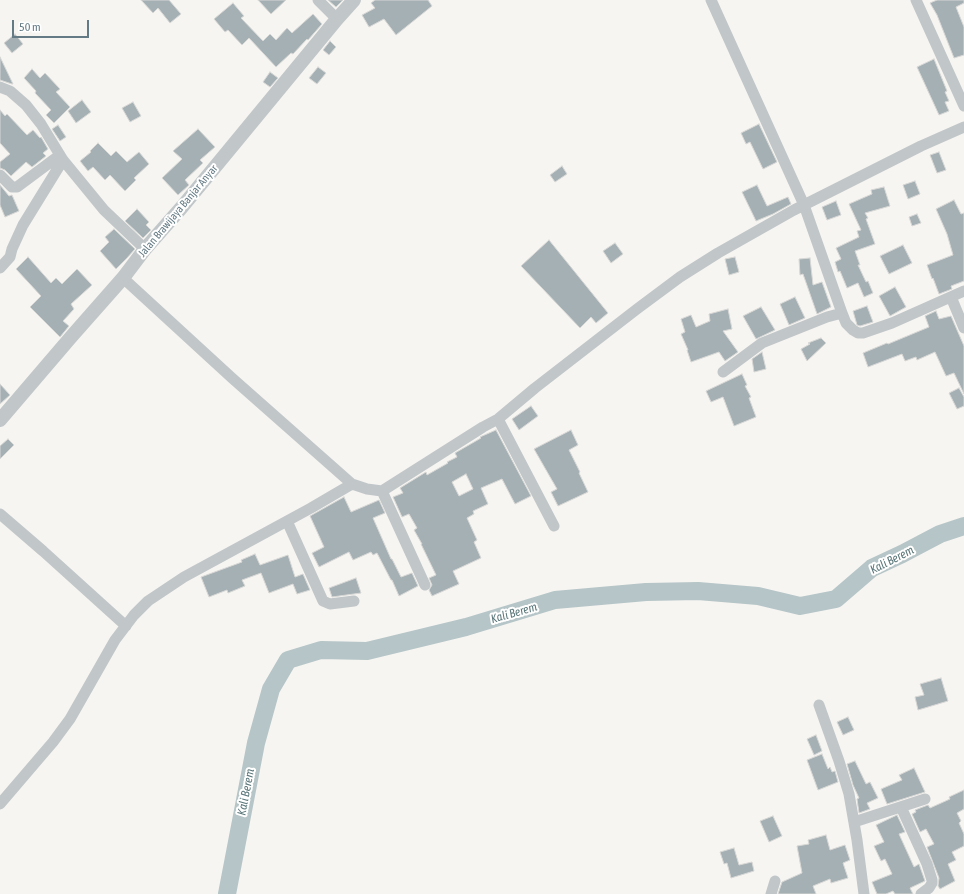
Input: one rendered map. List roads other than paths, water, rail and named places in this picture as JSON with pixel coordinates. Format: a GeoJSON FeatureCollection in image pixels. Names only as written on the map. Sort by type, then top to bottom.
{"type":"FeatureCollection","features":[{"type":"Feature","properties":{"kind":"street"},"geometry":{"type":"LineString","coordinates":[[318,0],[337,18]]}},
{"type":"Feature","properties":{"kind":"street","name":"Jalan Brawijaya Banjar Anyar"},"geometry":{"type":"LineString","coordinates":[[0,420],[71,336],[123,278],[337,18],[354,0]]}},
{"type":"Feature","properties":{"kind":"street"},"geometry":{"type":"LineString","coordinates":[[711,0],[804,206],[846,323],[858,333],[863,333],[892,324],[964,291]]}},
{"type":"Feature","properties":{"kind":"street"},"geometry":{"type":"LineString","coordinates":[[916,0],[964,106]]}},
{"type":"Feature","properties":{"kind":"street"},"geometry":{"type":"LineString","coordinates":[[0,87],[10,91],[26,105],[41,124],[61,158],[104,210],[145,250]]}},
{"type":"Feature","properties":{"kind":"street"},"geometry":{"type":"LineString","coordinates":[[123,278],[232,378],[352,484],[367,489],[382,491],[498,419],[535,388],[680,277],[745,238],[804,206],[921,146],[964,127]]}},
{"type":"Feature","properties":{"kind":"street"},"geometry":{"type":"LineString","coordinates":[[0,175],[12,186],[17,187],[61,158]]}},
{"type":"Feature","properties":{"kind":"street"},"geometry":{"type":"LineString","coordinates":[[0,268],[10,257],[23,224],[61,158]]}},
{"type":"Feature","properties":{"kind":"street"},"geometry":{"type":"LineString","coordinates":[[952,297],[964,328]]}},
{"type":"Feature","properties":{"kind":"street"},"geometry":{"type":"LineString","coordinates":[[723,372],[762,343],[827,317],[842,313]]}},
{"type":"Feature","properties":{"kind":"street"},"geometry":{"type":"LineString","coordinates":[[498,419],[554,526]]}},
{"type":"Feature","properties":{"kind":"street"},"geometry":{"type":"LineString","coordinates":[[0,804],[53,742],[70,719],[101,662],[115,640],[134,614],[148,601],[184,577],[352,484]]}},
{"type":"Feature","properties":{"kind":"street"},"geometry":{"type":"LineString","coordinates":[[382,491],[425,585]]}},
{"type":"Feature","properties":{"kind":"street"},"geometry":{"type":"LineString","coordinates":[[0,514],[44,551],[126,626]]}},
{"type":"Feature","properties":{"kind":"street"},"geometry":{"type":"LineString","coordinates":[[287,521],[323,601],[330,604],[354,601]]}},
{"type":"Feature","properties":{"kind":"street"},"geometry":{"type":"LineString","coordinates":[[819,705],[849,794],[864,894]]}},
{"type":"Feature","properties":{"kind":"street"},"geometry":{"type":"LineString","coordinates":[[854,822],[925,799]]}},
{"type":"Feature","properties":{"kind":"street"},"geometry":{"type":"LineString","coordinates":[[901,807],[927,864],[932,880],[932,883],[921,894]]}},
{"type":"Feature","properties":{"kind":"street"},"geometry":{"type":"LineString","coordinates":[[772,894],[774,881]]}},
{"type":"Feature","properties":{"kind":"waterway","name":"Kali Berem"},"geometry":{"type":"LineString","coordinates":[[227,894],[256,743],[271,689],[288,660],[321,650],[367,651],[466,627],[555,600],[646,592],[698,591],[758,596],[800,606],[836,599],[872,568],[940,534],[964,526]]}}]}
